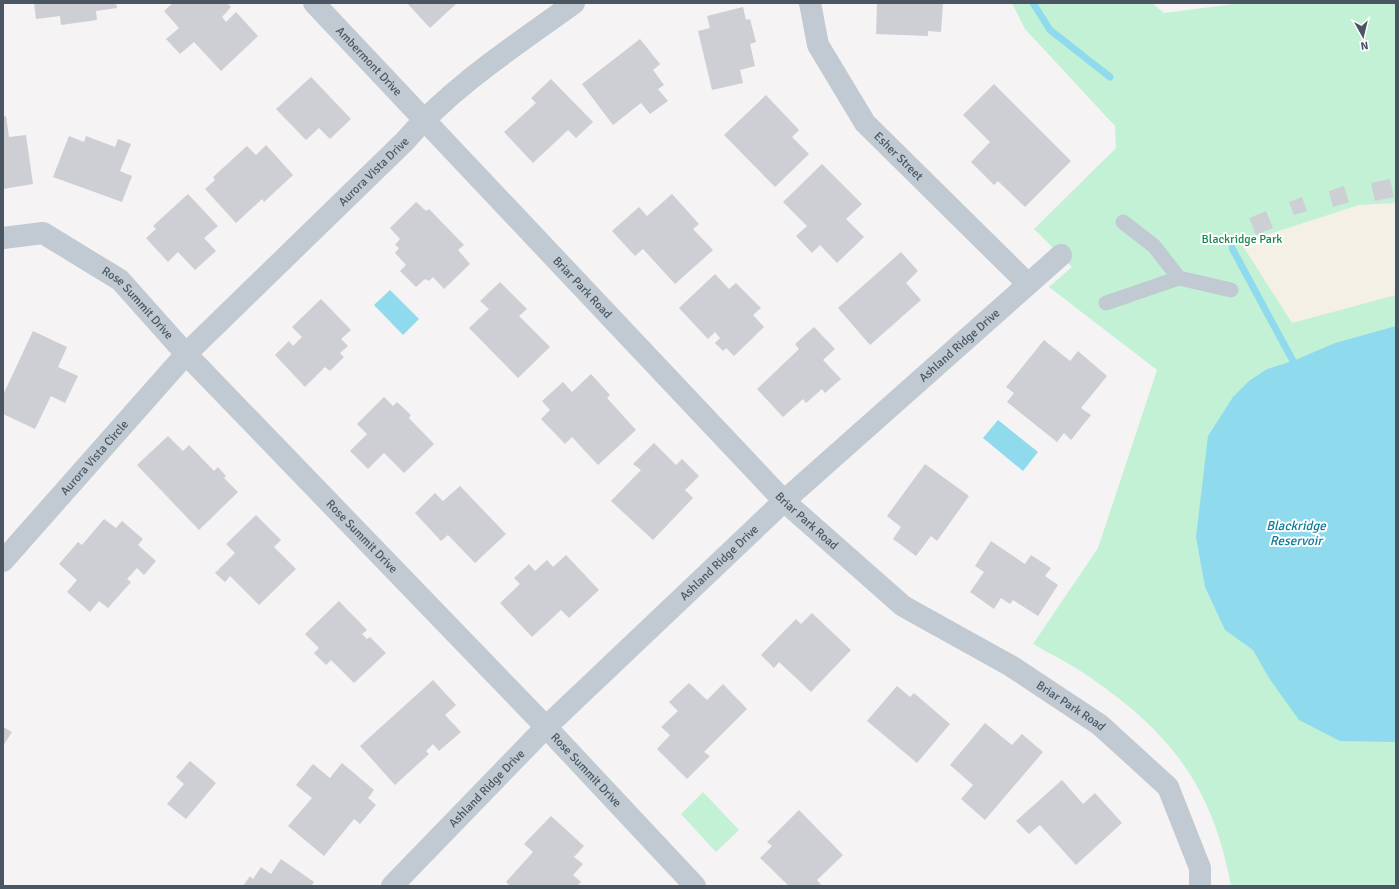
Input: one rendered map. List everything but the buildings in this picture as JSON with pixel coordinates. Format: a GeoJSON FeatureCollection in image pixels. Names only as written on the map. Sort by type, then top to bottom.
{"type":"FeatureCollection","features":[{"type":"Feature","properties":{"kind":"street","name":"Ambermont Drive"},"geometry":{"type":"LineString","coordinates":[[314,3],[424,118]]}},
{"type":"Feature","properties":{"kind":"street","name":"Aurora Vista Drive"},"geometry":{"type":"LineString","coordinates":[[186,354],[404,142],[424,118],[453,92],[574,3]]}},
{"type":"Feature","properties":{"kind":"street","name":"Esher Street"},"geometry":{"type":"LineString","coordinates":[[810,3],[818,45],[865,123],[1028,283]]}},
{"type":"Feature","properties":{"kind":"street","name":"Briar Park Road"},"geometry":{"type":"LineString","coordinates":[[424,118],[784,501],[903,606],[1011,666],[1100,725],[1168,787],[1200,868],[1200,886]]}},
{"type":"Feature","properties":{"kind":"street","name":"Rose Summit Drive"},"geometry":{"type":"LineString","coordinates":[[3,238],[43,233],[120,280],[186,354],[546,727],[695,886]]}},
{"type":"Feature","properties":{"kind":"street","name":"Ashland Ridge Drive"},"geometry":{"type":"LineString","coordinates":[[392,886],[546,727],[784,501],[1060,255]]}},
{"type":"Feature","properties":{"kind":"street","name":"Aurora Vista Circle"},"geometry":{"type":"LineString","coordinates":[[3,561],[186,354]]}},
{"type":"Feature","properties":{"kind":"lane"},"geometry":{"type":"LineString","coordinates":[[1124,222],[1154,246],[1179,278]]}},
{"type":"Feature","properties":{"kind":"lane"},"geometry":{"type":"LineString","coordinates":[[1106,303],[1179,278],[1231,290]]}},
{"type":"Feature","properties":{"kind":"green space","name":"Blackridge Park"},"geometry":{"type":"Polygon","coordinates":[[[1012,3],[1152,3],[1164,13],[1242,3],[1396,3],[1396,886],[1231,886],[1223,851],[1213,820],[1200,792],[1185,766],[1145,720],[1120,699],[1070,664],[1033,644],[1098,548],[1157,370],[1049,287],[1072,267],[1034,229],[1116,148],[1115,126],[1025,29],[1012,3]]]}},
{"type":"Feature","properties":{"kind":"green space"},"geometry":{"type":"Polygon","coordinates":[[[703,792],[739,830],[716,852],[681,814],[703,792]]]}},
{"type":"Feature","properties":{"kind":"sand"},"geometry":{"type":"Polygon","coordinates":[[[1396,203],[1396,295],[1292,323],[1241,243],[1359,205],[1396,203]]]}},
{"type":"Feature","properties":{"kind":"water"},"geometry":{"type":"Polygon","coordinates":[[[390,290],[419,319],[403,335],[374,305],[390,290]]]}},
{"type":"Feature","properties":{"kind":"water","name":"Blackridge Reservoir"},"geometry":{"type":"Polygon","coordinates":[[[1396,326],[1396,742],[1340,741],[1299,720],[1269,678],[1253,650],[1225,630],[1205,587],[1196,537],[1208,436],[1233,397],[1249,381],[1267,369],[1293,361],[1335,343],[1396,326]]]}},
{"type":"Feature","properties":{"kind":"water"},"geometry":{"type":"Polygon","coordinates":[[[998,420],[1038,452],[1023,471],[983,438],[998,420]]]}},
{"type":"Feature","properties":{"kind":"waterway"},"geometry":{"type":"LineString","coordinates":[[1033,3],[1050,30],[1110,77]]}},
{"type":"Feature","properties":{"kind":"waterway"},"geometry":{"type":"LineString","coordinates":[[1232,248],[1293,361]]}}]}
